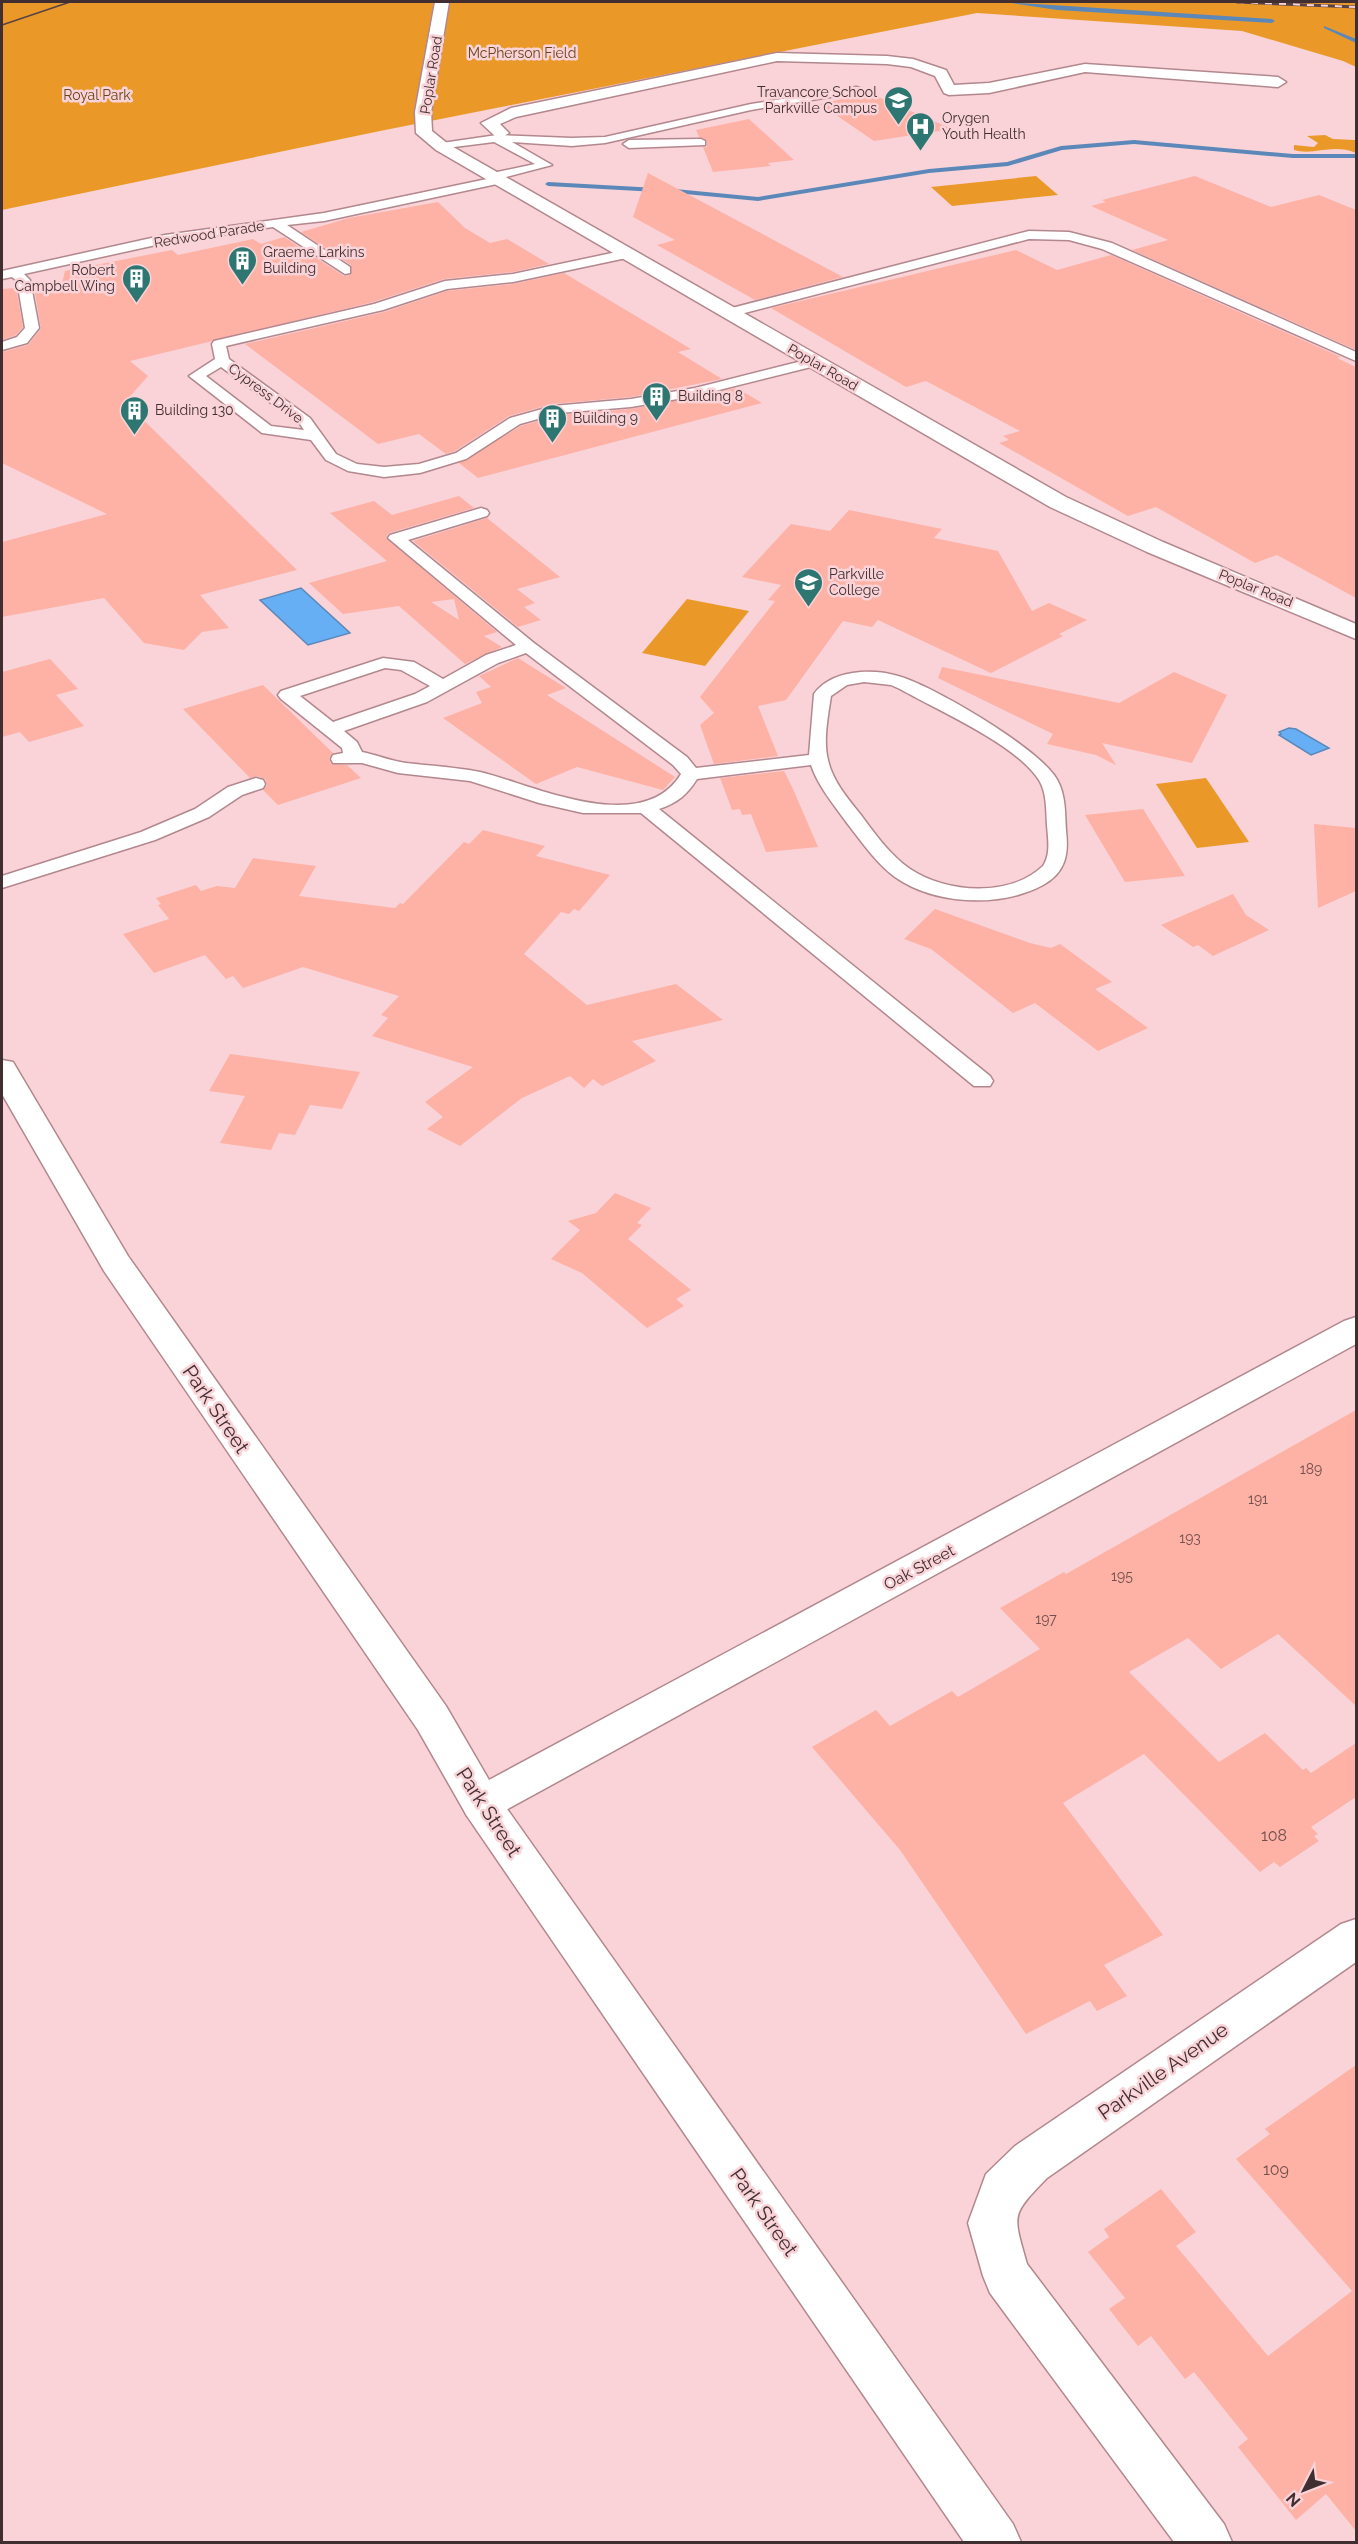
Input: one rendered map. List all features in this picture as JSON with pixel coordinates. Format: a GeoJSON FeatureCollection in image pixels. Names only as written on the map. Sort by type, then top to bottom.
{"type":"FeatureCollection","features":[{"type":"Feature","properties":{"kind":"street","name":"Poplar Road"},"geometry":{"type":"LineString","coordinates":[[442,2],[423,111],[424,133],[442,147],[1058,502],[1155,547],[1356,632]]}},
{"type":"Feature","properties":{"kind":"street"},"geometry":{"type":"LineString","coordinates":[[499,136],[489,123],[511,113],[784,56],[867,58],[913,63],[941,73],[949,90],[989,88],[1085,68],[1278,82]]}},
{"type":"Feature","properties":{"kind":"street","name":"Park Street"},"geometry":{"type":"LineString","coordinates":[[2,1069],[116,1263],[432,1718],[482,1804],[995,2542]]}},
{"type":"Feature","properties":{"kind":"street","name":"Oak Street"},"geometry":{"type":"LineString","coordinates":[[482,1804],[1356,1329]]}},
{"type":"Feature","properties":{"kind":"street","name":"Parkville Avenue"},"geometry":{"type":"LineString","coordinates":[[1206,2542],[1008,2277],[992,2223],[1003,2190],[1031,2162],[1356,1938]]}},
{"type":"Feature","properties":{"kind":"lane"},"geometry":{"type":"LineString","coordinates":[[442,147],[499,136],[572,142],[605,140],[751,106],[856,90]]}},
{"type":"Feature","properties":{"kind":"lane"},"geometry":{"type":"LineString","coordinates":[[661,113],[682,123]]}},
{"type":"Feature","properties":{"kind":"lane","name":"Redwood Parade"},"geometry":{"type":"LineString","coordinates":[[8,274],[225,228],[324,217],[546,165],[499,136]]}},
{"type":"Feature","properties":{"kind":"lane"},"geometry":{"type":"LineString","coordinates":[[605,140],[640,145],[701,143]]}},
{"type":"Feature","properties":{"kind":"lane"},"geometry":{"type":"LineString","coordinates":[[276,224],[345,270]]}},
{"type":"Feature","properties":{"kind":"lane"},"geometry":{"type":"LineString","coordinates":[[729,313],[1029,235],[1068,235],[1087,238],[1107,246],[1356,357]]}},
{"type":"Feature","properties":{"kind":"lane","name":"Cypress Drive"},"geometry":{"type":"LineString","coordinates":[[626,254],[513,279],[445,285],[378,307],[219,344],[222,361],[278,399],[305,421],[331,457],[353,468],[384,472],[420,468],[461,456],[515,421],[558,409],[631,403],[684,394],[814,362]]}},
{"type":"Feature","properties":{"kind":"lane","name":"Redwood Parade"},"geometry":{"type":"LineString","coordinates":[[2,346],[22,340],[32,328],[24,280],[8,274]]}},
{"type":"Feature","properties":{"kind":"lane"},"geometry":{"type":"LineString","coordinates":[[222,361],[196,376],[267,430],[315,436]]}},
{"type":"Feature","properties":{"kind":"lane"},"geometry":{"type":"LineString","coordinates":[[481,513],[396,538],[528,647],[680,761],[691,774]]}},
{"type":"Feature","properties":{"kind":"lane"},"geometry":{"type":"LineString","coordinates":[[331,729],[421,698],[492,659],[528,647]]}},
{"type":"Feature","properties":{"kind":"lane"},"geometry":{"type":"LineString","coordinates":[[443,686],[411,665],[398,662],[383,663],[287,695],[351,746],[347,757],[397,767],[479,778],[546,800],[578,806],[646,808],[674,797],[687,785],[691,774]]}},
{"type":"Feature","properties":{"kind":"lane"},"geometry":{"type":"LineString","coordinates":[[864,677],[886,679],[906,685],[1006,743],[1047,777],[1055,808],[1058,848],[1054,864],[1046,873],[1029,884],[997,893],[961,893],[923,884],[898,871],[889,862],[836,792],[823,773],[818,759],[822,699],[827,689],[842,681],[864,677]]}},
{"type":"Feature","properties":{"kind":"lane"},"geometry":{"type":"LineString","coordinates":[[691,774],[818,759]]}},
{"type":"Feature","properties":{"kind":"lane"},"geometry":{"type":"LineString","coordinates":[[2,882],[148,836],[202,813],[235,792],[256,784]]}},
{"type":"Feature","properties":{"kind":"lane"},"geometry":{"type":"LineString","coordinates":[[646,808],[982,1081]]}},
{"type":"Feature","properties":{"kind":"green space","name":"Royal Park"},"geometry":{"type":"Polygon","coordinates":[[[2,2],[1356,2],[1356,67],[1343,61],[1242,31],[977,13],[380,131],[2,210],[2,2]]]}},
{"type":"Feature","properties":{"kind":"green space"},"geometry":{"type":"Polygon","coordinates":[[[1325,135],[1333,139],[1355,140],[1356,153],[1339,149],[1309,152],[1294,150],[1294,145],[1314,147],[1318,143],[1307,136],[1325,135]]]}},
{"type":"Feature","properties":{"kind":"green space"},"geometry":{"type":"Polygon","coordinates":[[[1036,176],[1058,195],[952,206],[931,187],[1036,176]]]}},
{"type":"Feature","properties":{"kind":"green space"},"geometry":{"type":"Polygon","coordinates":[[[687,599],[749,611],[705,666],[642,653],[687,599]]]}},
{"type":"Feature","properties":{"kind":"green space"},"geometry":{"type":"Polygon","coordinates":[[[1206,778],[1249,842],[1197,848],[1156,784],[1206,778]]]}},
{"type":"Feature","properties":{"kind":"water"},"geometry":{"type":"Polygon","coordinates":[[[301,588],[350,633],[308,645],[260,600],[301,588]]]}},
{"type":"Feature","properties":{"kind":"water"},"geometry":{"type":"Polygon","coordinates":[[[1289,728],[1296,729],[1329,748],[1311,755],[1279,735],[1281,734],[1279,732],[1289,728]]]}},
{"type":"Feature","properties":{"kind":"building"},"geometry":{"type":"Polygon","coordinates":[[[869,93],[952,129],[874,141],[820,104],[869,93]]]}},
{"type":"Feature","properties":{"kind":"building"},"geometry":{"type":"Polygon","coordinates":[[[749,119],[794,160],[768,163],[771,166],[713,172],[703,147],[707,147],[707,141],[699,137],[696,130],[749,119]]]}},
{"type":"Feature","properties":{"kind":"building"},"geometry":{"type":"Polygon","coordinates":[[[648,173],[843,277],[755,300],[657,245],[675,240],[633,217],[648,173]]]}},
{"type":"Feature","properties":{"kind":"building"},"geometry":{"type":"Polygon","coordinates":[[[1195,176],[1271,207],[1319,195],[1356,210],[1356,350],[1132,250],[1168,240],[1091,206],[1106,202],[1102,200],[1195,176]]]}},
{"type":"Feature","properties":{"kind":"building"},"geometry":{"type":"Polygon","coordinates":[[[438,202],[465,228],[490,243],[507,239],[549,264],[513,272],[444,279],[373,302],[130,361],[148,376],[125,402],[297,570],[200,595],[229,628],[202,632],[184,650],[144,643],[104,598],[2,617],[2,542],[107,514],[2,463],[2,352],[28,345],[41,329],[34,288],[61,287],[65,271],[172,250],[178,255],[253,239],[261,244],[284,237],[344,276],[350,275],[351,265],[301,232],[349,218],[438,202]]]}},
{"type":"Feature","properties":{"kind":"building"},"geometry":{"type":"Polygon","coordinates":[[[1016,250],[1057,270],[1111,255],[1341,357],[1337,358],[1356,367],[1356,598],[1277,555],[1255,563],[1156,507],[1128,516],[999,443],[1009,440],[1003,436],[1020,431],[926,381],[906,387],[771,308],[1016,250]]]}},
{"type":"Feature","properties":{"kind":"building"},"geometry":{"type":"Polygon","coordinates":[[[564,273],[691,349],[678,352],[722,379],[631,397],[552,404],[509,416],[455,451],[446,454],[419,434],[378,444],[245,344],[384,312],[447,291],[513,284],[564,273]]]}},
{"type":"Feature","properties":{"kind":"building"},"geometry":{"type":"Polygon","coordinates":[[[16,288],[23,327],[16,335],[2,340],[2,289],[16,288]]]}},
{"type":"Feature","properties":{"kind":"building"},"geometry":{"type":"Polygon","coordinates":[[[737,388],[762,403],[478,478],[459,463],[521,426],[559,415],[631,409],[737,388]]]}},
{"type":"Feature","properties":{"kind":"building"},"geometry":{"type":"Polygon","coordinates":[[[459,496],[474,508],[389,533],[386,538],[497,632],[484,636],[502,647],[465,664],[399,606],[343,614],[309,583],[387,561],[330,513],[374,501],[392,515],[459,496]],[[454,599],[431,602],[459,620],[454,599]]]}},
{"type":"Feature","properties":{"kind":"building"},"geometry":{"type":"Polygon","coordinates":[[[849,510],[942,529],[934,538],[998,551],[1032,611],[1049,603],[1087,620],[1059,634],[1063,636],[991,673],[878,620],[872,627],[843,621],[786,700],[758,706],[778,756],[714,764],[700,725],[714,713],[700,697],[775,601],[768,600],[781,585],[742,577],[791,524],[830,531],[849,510]]]}},
{"type":"Feature","properties":{"kind":"building"},"geometry":{"type":"Polygon","coordinates":[[[487,518],[560,577],[517,589],[535,603],[524,607],[541,620],[518,627],[413,541],[487,518]]]}},
{"type":"Feature","properties":{"kind":"building"},"geometry":{"type":"Polygon","coordinates":[[[518,658],[566,688],[547,695],[675,777],[663,790],[577,767],[536,784],[443,718],[482,703],[476,692],[491,687],[479,676],[518,658]]]}},
{"type":"Feature","properties":{"kind":"building"},"geometry":{"type":"Polygon","coordinates":[[[50,659],[78,689],[56,695],[84,726],[29,742],[20,732],[2,737],[2,672],[50,659]]]}},
{"type":"Feature","properties":{"kind":"building"},"geometry":{"type":"Polygon","coordinates":[[[942,667],[1119,703],[1174,672],[1227,695],[1192,763],[1102,743],[1116,765],[1096,755],[1047,744],[1053,734],[938,678],[942,667]]]}},
{"type":"Feature","properties":{"kind":"building"},"geometry":{"type":"Polygon","coordinates":[[[263,685],[333,753],[329,758],[331,764],[347,765],[361,778],[278,805],[263,790],[267,785],[265,779],[257,776],[250,778],[183,709],[263,685]]]}},
{"type":"Feature","properties":{"kind":"building"},"geometry":{"type":"Polygon","coordinates":[[[784,771],[818,847],[766,852],[751,814],[742,815],[740,809],[732,810],[720,778],[784,771]]]}},
{"type":"Feature","properties":{"kind":"building"},"geometry":{"type":"Polygon","coordinates":[[[1143,809],[1185,876],[1125,882],[1085,815],[1143,809]]]}},
{"type":"Feature","properties":{"kind":"building"},"geometry":{"type":"Polygon","coordinates":[[[1314,824],[1356,828],[1356,891],[1318,908],[1314,824]]]}},
{"type":"Feature","properties":{"kind":"building"},"geometry":{"type":"Polygon","coordinates":[[[483,830],[545,846],[536,856],[610,875],[579,911],[574,909],[569,914],[561,912],[524,954],[587,1005],[676,984],[723,1020],[632,1041],[656,1061],[602,1086],[593,1079],[584,1088],[570,1076],[522,1098],[460,1146],[427,1129],[443,1117],[425,1102],[473,1067],[372,1036],[388,1018],[381,1015],[399,996],[303,967],[243,988],[233,976],[226,979],[205,955],[154,973],[123,934],[169,919],[158,905],[161,904],[156,898],[196,885],[201,891],[217,886],[235,888],[253,858],[316,866],[299,896],[395,908],[400,903],[403,904],[464,842],[469,844],[483,830]]]}},
{"type":"Feature","properties":{"kind":"building"},"geometry":{"type":"Polygon","coordinates":[[[1233,894],[1246,915],[1269,930],[1213,956],[1198,945],[1193,947],[1161,925],[1233,894]]]}},
{"type":"Feature","properties":{"kind":"building"},"geometry":{"type":"Polygon","coordinates":[[[935,909],[1030,943],[1051,948],[1060,944],[1112,982],[1095,989],[1148,1028],[1098,1051],[1035,1003],[1013,1013],[931,949],[904,939],[935,909]]]}},
{"type":"Feature","properties":{"kind":"building"},"geometry":{"type":"Polygon","coordinates":[[[230,1054],[360,1072],[342,1109],[310,1105],[295,1135],[279,1133],[271,1150],[220,1143],[245,1096],[209,1091],[230,1054]]]}},
{"type":"Feature","properties":{"kind":"building"},"geometry":{"type":"Polygon","coordinates":[[[615,1193],[651,1208],[637,1223],[642,1225],[628,1239],[691,1290],[676,1299],[684,1306],[647,1328],[582,1273],[551,1259],[580,1230],[568,1221],[596,1213],[615,1193]]]}},
{"type":"Feature","properties":{"kind":"building"},"geometry":{"type":"Polygon","coordinates":[[[1356,1410],[1356,1706],[1278,1634],[1221,1669],[1188,1638],[1129,1672],[1219,1762],[1265,1733],[1303,1770],[1306,1768],[1311,1773],[1356,1743],[1356,1797],[1311,1827],[1318,1834],[1314,1836],[1319,1841],[1280,1867],[1274,1862],[1260,1872],[1144,1754],[1063,1803],[1163,1935],[1104,1965],[1127,1996],[1097,2011],[1090,2001],[1026,2034],[900,1850],[812,1747],[876,1710],[890,1726],[952,1691],[958,1697],[1040,1649],[1000,1608],[1064,1572],[1066,1574],[1356,1410]]]}},
{"type":"Feature","properties":{"kind":"building"},"geometry":{"type":"Polygon","coordinates":[[[1356,2065],[1356,2531],[1326,2494],[1296,2520],[1238,2447],[1248,2439],[1194,2372],[1185,2379],[1151,2336],[1138,2346],[1109,2309],[1125,2298],[1088,2252],[1109,2237],[1104,2229],[1161,2189],[1196,2232],[1176,2246],[1268,2356],[1352,2291],[1236,2159],[1270,2134],[1265,2129],[1356,2065]]]}},
{"type":"Feature","properties":{"kind":"waterway"},"geometry":{"type":"LineString","coordinates":[[1008,2],[1057,8],[1272,21]]}},
{"type":"Feature","properties":{"kind":"waterway"},"geometry":{"type":"LineString","coordinates":[[1326,27],[1356,41]]}},
{"type":"Feature","properties":{"kind":"waterway"},"geometry":{"type":"LineString","coordinates":[[548,184],[675,191],[758,199],[929,171],[1008,164],[1061,148],[1134,142],[1293,156],[1356,156]]}},
{"type":"Feature","properties":{"kind":"tram line"},"geometry":{"type":"LineString","coordinates":[[2,25],[70,2]]}},
{"type":"Feature","properties":{"kind":"railway"},"geometry":{"type":"LineString","coordinates":[[1237,2],[1356,7]]}},
{"type":"Feature","properties":{"kind":"place","name":"Travancore School Parkville Campus"},"geometry":{"type":"Point","coordinates":[898,126]}},
{"type":"Feature","properties":{"kind":"place","name":"Orygen Youth Health"},"geometry":{"type":"Point","coordinates":[921,152]}},
{"type":"Feature","properties":{"kind":"place","name":"Graeme Larkins Building"},"geometry":{"type":"Point","coordinates":[242,286]}},
{"type":"Feature","properties":{"kind":"place","name":"Robert Campbell Wing"},"geometry":{"type":"Point","coordinates":[136,304]}},
{"type":"Feature","properties":{"kind":"place","name":"Building 8"},"geometry":{"type":"Point","coordinates":[657,422]}},
{"type":"Feature","properties":{"kind":"place","name":"Building 130"},"geometry":{"type":"Point","coordinates":[134,436]}},
{"type":"Feature","properties":{"kind":"place","name":"Building 9"},"geometry":{"type":"Point","coordinates":[552,444]}},
{"type":"Feature","properties":{"kind":"place","name":"Parkville College"},"geometry":{"type":"Point","coordinates":[808,608]}},
{"type":"Feature","properties":{"kind":"park label","name":"McPherson Field"},"geometry":{"type":"Point","coordinates":[522,53]}}]}
